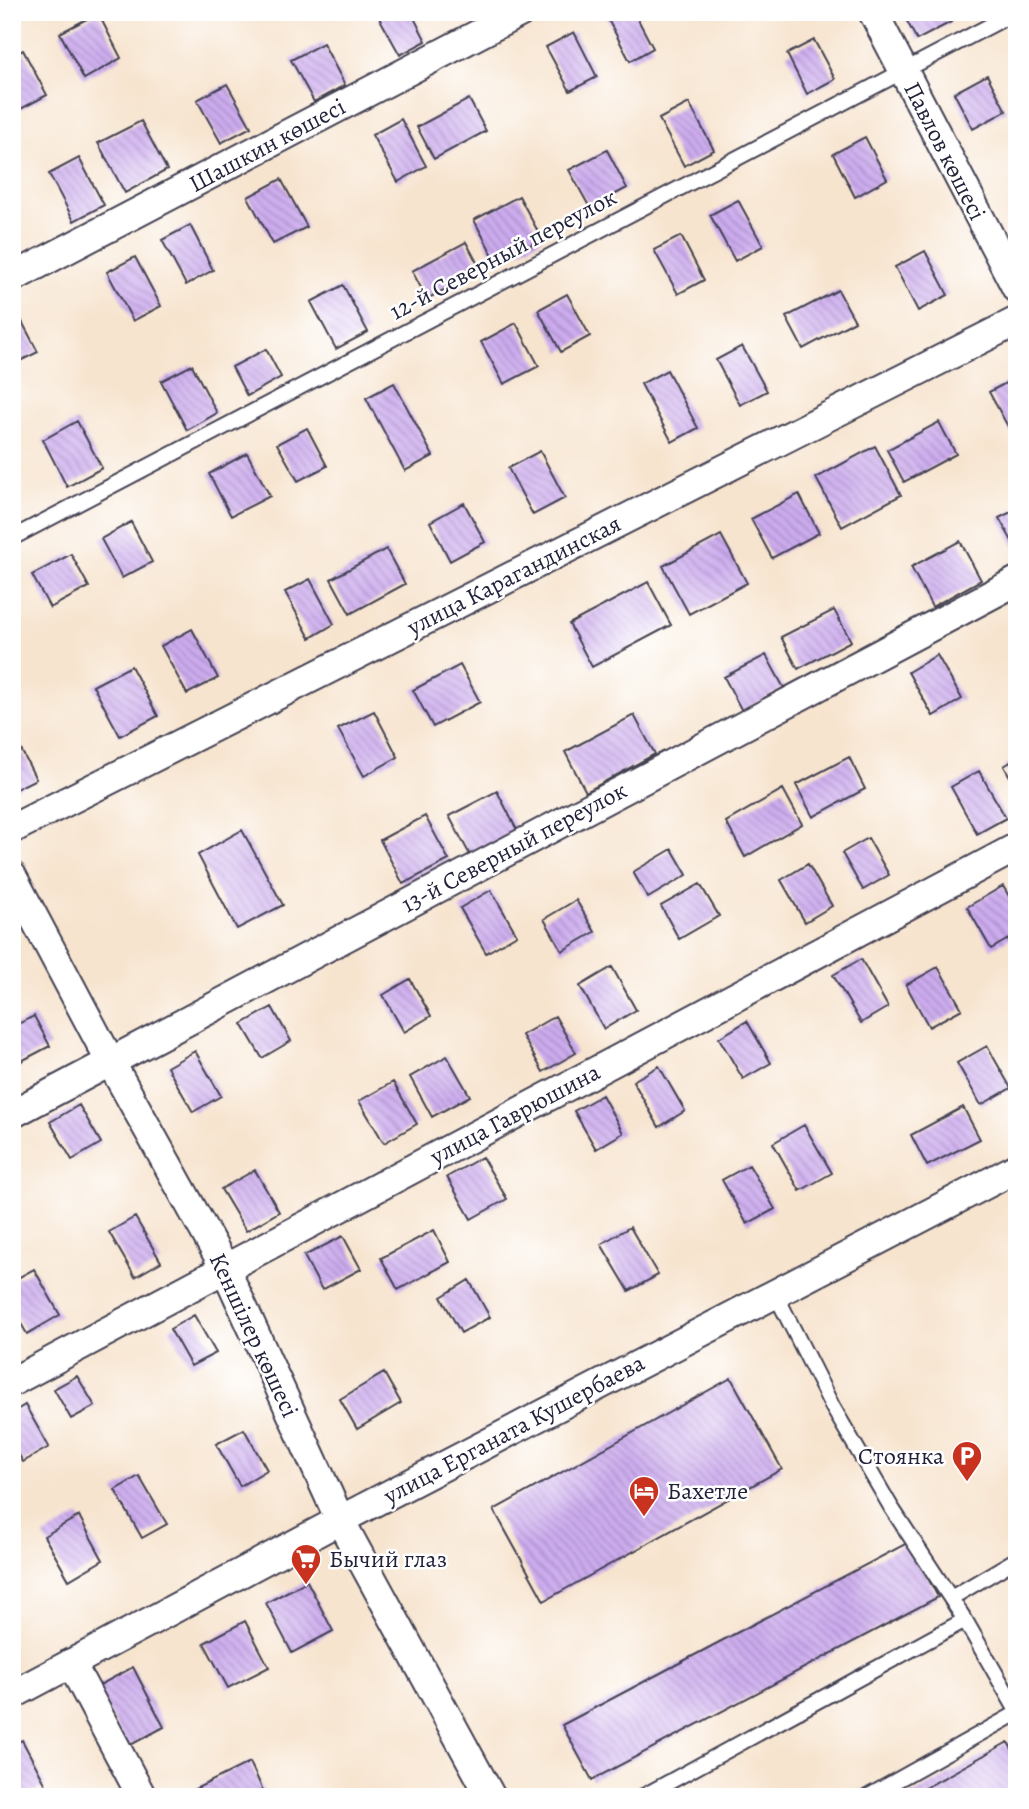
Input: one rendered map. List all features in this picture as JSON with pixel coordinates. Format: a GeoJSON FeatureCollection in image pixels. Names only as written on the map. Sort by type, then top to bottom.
{"type":"FeatureCollection","features":[{"type":"Feature","properties":{"kind":"street","name":"Шашкин көшесі"},"geometry":{"type":"LineString","coordinates":[[12,278],[521,12]]}},
{"type":"Feature","properties":{"kind":"street","name":"Павлов көшесі"},"geometry":{"type":"LineString","coordinates":[[873,12],[1017,289]]}},
{"type":"Feature","properties":{"kind":"street","name":"улица Карагандинская"},"geometry":{"type":"LineString","coordinates":[[12,829],[1017,321]]}},
{"type":"Feature","properties":{"kind":"street","name":"13-й Северный переулок"},"geometry":{"type":"LineString","coordinates":[[12,1114],[1017,581]]}},
{"type":"Feature","properties":{"kind":"street","name":"улица Гаврюшина"},"geometry":{"type":"LineString","coordinates":[[12,1382],[1017,847]]}},
{"type":"Feature","properties":{"kind":"street","name":"Кеншілер көшесі"},"geometry":{"type":"LineString","coordinates":[[12,876],[110,1061],[225,1268],[340,1520],[491,1797]]}},
{"type":"Feature","properties":{"kind":"street","name":"улица Ерганата Кушербаева"},"geometry":{"type":"LineString","coordinates":[[12,1695],[340,1520],[1017,1168]]}},
{"type":"Feature","properties":{"kind":"street"},"geometry":{"type":"LineString","coordinates":[[71,1663],[142,1797]]}},
{"type":"Feature","properties":{"kind":"lane","name":"12-й Северный переулок"},"geometry":{"type":"LineString","coordinates":[[12,538],[1016,12]]}},
{"type":"Feature","properties":{"kind":"lane"},"geometry":{"type":"LineString","coordinates":[[775,1293],[832,1406],[891,1507],[965,1620],[1017,1712],[867,1797]]}},
{"type":"Feature","properties":{"kind":"lane"},"geometry":{"type":"LineString","coordinates":[[951,1598],[1017,1559]]}},
{"type":"Feature","properties":{"kind":"lane"},"geometry":{"type":"LineString","coordinates":[[642,1797],[965,1620]]}},
{"type":"Feature","properties":{"kind":"building"},"geometry":{"type":"Polygon","coordinates":[[[376,12],[411,12],[426,41],[400,55],[376,12]]]}},
{"type":"Feature","properties":{"kind":"building"},"geometry":{"type":"Polygon","coordinates":[[[604,12],[634,12],[653,48],[630,61],[604,12]]]}},
{"type":"Feature","properties":{"kind":"building"},"geometry":{"type":"Polygon","coordinates":[[[902,12],[945,12],[951,22],[917,40],[902,12]]]}},
{"type":"Feature","properties":{"kind":"building"},"geometry":{"type":"Polygon","coordinates":[[[98,13],[121,58],[84,79],[60,33],[98,13]]]}},
{"type":"Feature","properties":{"kind":"building"},"geometry":{"type":"Polygon","coordinates":[[[574,32],[597,77],[570,91],[546,47],[574,32]]]}},
{"type":"Feature","properties":{"kind":"building"},"geometry":{"type":"Polygon","coordinates":[[[814,40],[835,79],[807,94],[787,54],[814,40]]]}},
{"type":"Feature","properties":{"kind":"building"},"geometry":{"type":"Polygon","coordinates":[[[323,43],[345,85],[314,102],[291,60],[323,43]]]}},
{"type":"Feature","properties":{"kind":"building"},"geometry":{"type":"Polygon","coordinates":[[[23,50],[47,95],[19,110],[12,97],[12,56],[23,50]]]}},
{"type":"Feature","properties":{"kind":"building"},"geometry":{"type":"Polygon","coordinates":[[[987,75],[1006,111],[973,129],[954,93],[987,75]]]}},
{"type":"Feature","properties":{"kind":"building"},"geometry":{"type":"Polygon","coordinates":[[[227,84],[251,127],[221,143],[197,100],[227,84]]]}},
{"type":"Feature","properties":{"kind":"building"},"geometry":{"type":"Polygon","coordinates":[[[469,99],[486,131],[434,159],[417,127],[469,99]]]}},
{"type":"Feature","properties":{"kind":"building"},"geometry":{"type":"Polygon","coordinates":[[[689,103],[714,150],[684,166],[659,119],[689,103]]]}},
{"type":"Feature","properties":{"kind":"building"},"geometry":{"type":"Polygon","coordinates":[[[401,119],[426,166],[398,182],[372,135],[401,119]]]}},
{"type":"Feature","properties":{"kind":"building"},"geometry":{"type":"Polygon","coordinates":[[[141,121],[167,170],[125,193],[98,143],[141,121]]]}},
{"type":"Feature","properties":{"kind":"building"},"geometry":{"type":"Polygon","coordinates":[[[865,137],[887,179],[855,197],[833,154],[865,137]]]}},
{"type":"Feature","properties":{"kind":"building"},"geometry":{"type":"Polygon","coordinates":[[[607,150],[627,188],[590,208],[569,170],[607,150]]]}},
{"type":"Feature","properties":{"kind":"building"},"geometry":{"type":"Polygon","coordinates":[[[79,158],[104,205],[74,221],[49,174],[79,158]]]}},
{"type":"Feature","properties":{"kind":"building"},"geometry":{"type":"Polygon","coordinates":[[[281,179],[307,227],[273,244],[248,197],[281,179]]]}},
{"type":"Feature","properties":{"kind":"building"},"geometry":{"type":"Polygon","coordinates":[[[519,196],[542,239],[497,263],[474,220],[519,196]]]}},
{"type":"Feature","properties":{"kind":"building"},"geometry":{"type":"Polygon","coordinates":[[[738,200],[763,246],[735,261],[710,215],[738,200]]]}},
{"type":"Feature","properties":{"kind":"building"},"geometry":{"type":"Polygon","coordinates":[[[190,225],[213,270],[186,285],[162,240],[190,225]]]}},
{"type":"Feature","properties":{"kind":"building"},"geometry":{"type":"Polygon","coordinates":[[[681,236],[704,280],[678,294],[654,250],[681,236]]]}},
{"type":"Feature","properties":{"kind":"building"},"geometry":{"type":"Polygon","coordinates":[[[466,242],[481,270],[427,299],[412,271],[466,242]]]}},
{"type":"Feature","properties":{"kind":"building"},"geometry":{"type":"Polygon","coordinates":[[[925,251],[948,295],[918,311],[895,267],[925,251]]]}},
{"type":"Feature","properties":{"kind":"building"},"geometry":{"type":"Polygon","coordinates":[[[135,257],[161,306],[133,321],[107,272],[135,257]]]}},
{"type":"Feature","properties":{"kind":"building"},"geometry":{"type":"Polygon","coordinates":[[[343,285],[368,332],[336,349],[311,302],[343,285]]]}},
{"type":"Feature","properties":{"kind":"building"},"geometry":{"type":"Polygon","coordinates":[[[838,290],[855,321],[803,349],[786,317],[838,290]]]}},
{"type":"Feature","properties":{"kind":"building"},"geometry":{"type":"Polygon","coordinates":[[[567,294],[590,336],[561,352],[538,310],[567,294]]]}},
{"type":"Feature","properties":{"kind":"building"},"geometry":{"type":"Polygon","coordinates":[[[18,314],[38,352],[12,365],[12,317],[18,314]]]}},
{"type":"Feature","properties":{"kind":"building"},"geometry":{"type":"Polygon","coordinates":[[[516,323],[539,366],[504,384],[481,342],[516,323]]]}},
{"type":"Feature","properties":{"kind":"building"},"geometry":{"type":"Polygon","coordinates":[[[742,346],[767,391],[740,405],[716,360],[742,346]]]}},
{"type":"Feature","properties":{"kind":"building"},"geometry":{"type":"Polygon","coordinates":[[[266,349],[281,377],[247,396],[232,367],[266,349]]]}},
{"type":"Feature","properties":{"kind":"building"},"geometry":{"type":"Polygon","coordinates":[[[192,365],[217,413],[187,430],[161,381],[192,365]]]}},
{"type":"Feature","properties":{"kind":"building"},"geometry":{"type":"Polygon","coordinates":[[[667,370],[698,428],[672,442],[641,384],[667,370]]]}},
{"type":"Feature","properties":{"kind":"building"},"geometry":{"type":"Polygon","coordinates":[[[1017,377],[1017,443],[989,392],[1017,377]]]}},
{"type":"Feature","properties":{"kind":"building"},"geometry":{"type":"Polygon","coordinates":[[[394,383],[433,456],[405,471],[366,398],[394,383]]]}},
{"type":"Feature","properties":{"kind":"building"},"geometry":{"type":"Polygon","coordinates":[[[77,421],[102,468],[67,487],[43,440],[77,421]]]}},
{"type":"Feature","properties":{"kind":"building"},"geometry":{"type":"Polygon","coordinates":[[[939,422],[956,454],[904,482],[887,450],[939,422]]]}},
{"type":"Feature","properties":{"kind":"building"},"geometry":{"type":"Polygon","coordinates":[[[307,428],[327,466],[298,481],[277,444],[307,428]]]}},
{"type":"Feature","properties":{"kind":"building"},"geometry":{"type":"Polygon","coordinates":[[[875,446],[901,495],[842,527],[816,478],[875,446]]]}},
{"type":"Feature","properties":{"kind":"building"},"geometry":{"type":"Polygon","coordinates":[[[540,451],[565,498],[533,515],[508,468],[540,451]]]}},
{"type":"Feature","properties":{"kind":"building"},"geometry":{"type":"Polygon","coordinates":[[[247,453],[270,496],[231,516],[209,474],[247,453]]]}},
{"type":"Feature","properties":{"kind":"building"},"geometry":{"type":"Polygon","coordinates":[[[799,494],[819,533],[772,558],[751,519],[799,494]]]}},
{"type":"Feature","properties":{"kind":"building"},"geometry":{"type":"Polygon","coordinates":[[[464,503],[485,542],[450,561],[430,522],[464,503]]]}},
{"type":"Feature","properties":{"kind":"building"},"geometry":{"type":"Polygon","coordinates":[[[1017,509],[1017,550],[999,518],[1017,509]]]}},
{"type":"Feature","properties":{"kind":"building"},"geometry":{"type":"Polygon","coordinates":[[[131,522],[152,562],[122,578],[101,539],[131,522]]]}},
{"type":"Feature","properties":{"kind":"building"},"geometry":{"type":"Polygon","coordinates":[[[721,535],[747,583],[689,614],[663,566],[721,535]]]}},
{"type":"Feature","properties":{"kind":"building"},"geometry":{"type":"Polygon","coordinates":[[[960,541],[981,580],[932,607],[911,567],[960,541]]]}},
{"type":"Feature","properties":{"kind":"building"},"geometry":{"type":"Polygon","coordinates":[[[386,549],[405,584],[350,614],[331,579],[386,549]]]}},
{"type":"Feature","properties":{"kind":"building"},"geometry":{"type":"Polygon","coordinates":[[[71,554],[89,587],[50,608],[32,575],[71,554]]]}},
{"type":"Feature","properties":{"kind":"building"},"geometry":{"type":"Polygon","coordinates":[[[310,579],[334,624],[310,638],[285,592],[310,579]]]}},
{"type":"Feature","properties":{"kind":"building"},"geometry":{"type":"Polygon","coordinates":[[[648,582],[671,625],[592,667],[569,624],[648,582]]]}},
{"type":"Feature","properties":{"kind":"building"},"geometry":{"type":"Polygon","coordinates":[[[834,610],[851,641],[798,669],[781,637],[834,610]]]}},
{"type":"Feature","properties":{"kind":"building"},"geometry":{"type":"Polygon","coordinates":[[[192,629],[218,678],[187,694],[161,646],[192,629]]]}},
{"type":"Feature","properties":{"kind":"building"},"geometry":{"type":"Polygon","coordinates":[[[766,655],[784,688],[742,711],[724,677],[766,655]]]}},
{"type":"Feature","properties":{"kind":"building"},"geometry":{"type":"Polygon","coordinates":[[[937,655],[962,699],[933,716],[908,672],[937,655]]]}},
{"type":"Feature","properties":{"kind":"building"},"geometry":{"type":"Polygon","coordinates":[[[460,665],[480,702],[433,727],[413,690],[460,665]]]}},
{"type":"Feature","properties":{"kind":"building"},"geometry":{"type":"Polygon","coordinates":[[[131,666],[158,716],[120,736],[93,686],[131,666]]]}},
{"type":"Feature","properties":{"kind":"building"},"geometry":{"type":"Polygon","coordinates":[[[374,711],[398,757],[364,776],[338,729],[374,711]]]}},
{"type":"Feature","properties":{"kind":"building"},"geometry":{"type":"Polygon","coordinates":[[[634,715],[655,754],[586,792],[565,752],[634,715]]]}},
{"type":"Feature","properties":{"kind":"building"},"geometry":{"type":"Polygon","coordinates":[[[15,738],[36,779],[12,791],[12,739],[15,738]]]}},
{"type":"Feature","properties":{"kind":"building"},"geometry":{"type":"Polygon","coordinates":[[[849,757],[865,789],[813,817],[796,785],[849,757]]]}},
{"type":"Feature","properties":{"kind":"building"},"geometry":{"type":"Polygon","coordinates":[[[1017,758],[1017,789],[1004,766],[1017,758]]]}},
{"type":"Feature","properties":{"kind":"building"},"geometry":{"type":"Polygon","coordinates":[[[979,771],[1006,818],[977,834],[951,787],[979,771]]]}},
{"type":"Feature","properties":{"kind":"building"},"geometry":{"type":"Polygon","coordinates":[[[783,789],[802,824],[745,857],[726,822],[783,789]]]}},
{"type":"Feature","properties":{"kind":"building"},"geometry":{"type":"Polygon","coordinates":[[[497,791],[518,832],[471,857],[449,816],[497,791]]]}},
{"type":"Feature","properties":{"kind":"building"},"geometry":{"type":"Polygon","coordinates":[[[425,816],[449,860],[403,884],[380,840],[425,816]]]}},
{"type":"Feature","properties":{"kind":"building"},"geometry":{"type":"Polygon","coordinates":[[[242,830],[283,905],[237,929],[198,855],[242,830]]]}},
{"type":"Feature","properties":{"kind":"building"},"geometry":{"type":"Polygon","coordinates":[[[868,838],[889,875],[863,890],[842,853],[868,838]]]}},
{"type":"Feature","properties":{"kind":"building"},"geometry":{"type":"Polygon","coordinates":[[[672,849],[687,875],[648,898],[633,872],[672,849]]]}},
{"type":"Feature","properties":{"kind":"building"},"geometry":{"type":"Polygon","coordinates":[[[808,864],[832,906],[805,922],[781,880],[808,864]]]}},
{"type":"Feature","properties":{"kind":"building"},"geometry":{"type":"Polygon","coordinates":[[[700,884],[719,916],[679,939],[661,906],[700,884]]]}},
{"type":"Feature","properties":{"kind":"building"},"geometry":{"type":"Polygon","coordinates":[[[1003,886],[1017,910],[1017,934],[991,949],[967,907],[1003,886]]]}},
{"type":"Feature","properties":{"kind":"building"},"geometry":{"type":"Polygon","coordinates":[[[491,890],[517,935],[486,953],[460,908],[491,890]]]}},
{"type":"Feature","properties":{"kind":"building"},"geometry":{"type":"Polygon","coordinates":[[[576,900],[595,932],[562,951],[544,919],[576,900]]]}},
{"type":"Feature","properties":{"kind":"building"},"geometry":{"type":"Polygon","coordinates":[[[861,959],[888,1007],[861,1023],[833,975],[861,959]]]}},
{"type":"Feature","properties":{"kind":"building"},"geometry":{"type":"Polygon","coordinates":[[[612,967],[636,1010],[604,1029],[580,986],[612,967]]]}},
{"type":"Feature","properties":{"kind":"building"},"geometry":{"type":"Polygon","coordinates":[[[938,967],[962,1009],[929,1027],[906,985],[938,967]]]}},
{"type":"Feature","properties":{"kind":"building"},"geometry":{"type":"Polygon","coordinates":[[[410,979],[431,1016],[404,1032],[383,995],[410,979]]]}},
{"type":"Feature","properties":{"kind":"building"},"geometry":{"type":"Polygon","coordinates":[[[272,1007],[291,1041],[262,1058],[242,1024],[272,1007]]]}},
{"type":"Feature","properties":{"kind":"building"},"geometry":{"type":"Polygon","coordinates":[[[34,1016],[50,1046],[12,1066],[12,1027],[34,1016]]]}},
{"type":"Feature","properties":{"kind":"building"},"geometry":{"type":"Polygon","coordinates":[[[555,1016],[576,1053],[543,1072],[522,1035],[555,1016]]]}},
{"type":"Feature","properties":{"kind":"building"},"geometry":{"type":"Polygon","coordinates":[[[747,1021],[771,1063],[743,1079],[719,1038],[747,1021]]]}},
{"type":"Feature","properties":{"kind":"building"},"geometry":{"type":"Polygon","coordinates":[[[987,1046],[1011,1088],[981,1105],[957,1063],[987,1046]]]}},
{"type":"Feature","properties":{"kind":"building"},"geometry":{"type":"Polygon","coordinates":[[[195,1051],[221,1096],[193,1112],[167,1067],[195,1051]]]}},
{"type":"Feature","properties":{"kind":"building"},"geometry":{"type":"Polygon","coordinates":[[[447,1056],[470,1096],[432,1117],[410,1077],[447,1056]]]}},
{"type":"Feature","properties":{"kind":"building"},"geometry":{"type":"Polygon","coordinates":[[[659,1066],[685,1111],[659,1127],[633,1081],[659,1066]]]}},
{"type":"Feature","properties":{"kind":"building"},"geometry":{"type":"Polygon","coordinates":[[[393,1082],[417,1124],[384,1143],[359,1101],[393,1082]]]}},
{"type":"Feature","properties":{"kind":"building"},"geometry":{"type":"Polygon","coordinates":[[[602,1095],[623,1133],[596,1149],[574,1111],[602,1095]]]}},
{"type":"Feature","properties":{"kind":"building"},"geometry":{"type":"Polygon","coordinates":[[[79,1105],[101,1143],[72,1160],[50,1122],[79,1105]]]}},
{"type":"Feature","properties":{"kind":"building"},"geometry":{"type":"Polygon","coordinates":[[[963,1107],[980,1139],[927,1166],[911,1135],[963,1107]]]}},
{"type":"Feature","properties":{"kind":"building"},"geometry":{"type":"Polygon","coordinates":[[[804,1125],[832,1173],[800,1191],[773,1143],[804,1125]]]}},
{"type":"Feature","properties":{"kind":"building"},"geometry":{"type":"Polygon","coordinates":[[[482,1157],[507,1199],[471,1219],[447,1177],[482,1157]]]}},
{"type":"Feature","properties":{"kind":"building"},"geometry":{"type":"Polygon","coordinates":[[[749,1165],[775,1209],[747,1224],[722,1180],[749,1165]]]}},
{"type":"Feature","properties":{"kind":"building"},"geometry":{"type":"Polygon","coordinates":[[[255,1170],[279,1212],[246,1231],[221,1189],[255,1170]]]}},
{"type":"Feature","properties":{"kind":"building"},"geometry":{"type":"Polygon","coordinates":[[[135,1217],[161,1262],[135,1277],[109,1232],[135,1217]]]}},
{"type":"Feature","properties":{"kind":"building"},"geometry":{"type":"Polygon","coordinates":[[[630,1227],[658,1275],[629,1291],[601,1244],[630,1227]]]}},
{"type":"Feature","properties":{"kind":"building"},"geometry":{"type":"Polygon","coordinates":[[[434,1230],[450,1262],[398,1290],[381,1258],[434,1230]]]}},
{"type":"Feature","properties":{"kind":"building"},"geometry":{"type":"Polygon","coordinates":[[[343,1236],[361,1269],[322,1290],[304,1256],[343,1236]]]}},
{"type":"Feature","properties":{"kind":"building"},"geometry":{"type":"Polygon","coordinates":[[[34,1269],[60,1315],[27,1334],[12,1308],[12,1281],[34,1269]]]}},
{"type":"Feature","properties":{"kind":"building"},"geometry":{"type":"Polygon","coordinates":[[[469,1280],[490,1317],[461,1333],[441,1297],[469,1280]]]}},
{"type":"Feature","properties":{"kind":"building"},"geometry":{"type":"Polygon","coordinates":[[[194,1315],[216,1353],[191,1366],[170,1329],[194,1315]]]}},
{"type":"Feature","properties":{"kind":"building"},"geometry":{"type":"Polygon","coordinates":[[[384,1373],[401,1403],[357,1429],[340,1399],[384,1373]]]}},
{"type":"Feature","properties":{"kind":"building"},"geometry":{"type":"Polygon","coordinates":[[[77,1376],[95,1406],[71,1419],[54,1389],[77,1376]]]}},
{"type":"Feature","properties":{"kind":"building"},"geometry":{"type":"Polygon","coordinates":[[[731,1378],[782,1469],[544,1601],[494,1510],[731,1378]]]}},
{"type":"Feature","properties":{"kind":"building"},"geometry":{"type":"Polygon","coordinates":[[[25,1405],[49,1447],[23,1462],[12,1443],[12,1413],[25,1405]]]}},
{"type":"Feature","properties":{"kind":"building"},"geometry":{"type":"Polygon","coordinates":[[[244,1429],[267,1470],[240,1486],[216,1444],[244,1429]]]}},
{"type":"Feature","properties":{"kind":"building"},"geometry":{"type":"Polygon","coordinates":[[[139,1476],[167,1524],[142,1538],[115,1490],[139,1476]]]}},
{"type":"Feature","properties":{"kind":"building"},"geometry":{"type":"Polygon","coordinates":[[[79,1516],[103,1560],[69,1580],[44,1536],[79,1516]]]}},
{"type":"Feature","properties":{"kind":"building"},"geometry":{"type":"Polygon","coordinates":[[[909,1542],[938,1597],[592,1780],[562,1725],[909,1542]]]}},
{"type":"Feature","properties":{"kind":"building"},"geometry":{"type":"Polygon","coordinates":[[[307,1581],[333,1631],[292,1653],[266,1603],[307,1581]]]}},
{"type":"Feature","properties":{"kind":"building"},"geometry":{"type":"Polygon","coordinates":[[[245,1621],[269,1667],[228,1688],[204,1643],[245,1621]]]}},
{"type":"Feature","properties":{"kind":"building"},"geometry":{"type":"Polygon","coordinates":[[[133,1667],[164,1727],[127,1747],[96,1687],[133,1667]]]}},
{"type":"Feature","properties":{"kind":"building"},"geometry":{"type":"Polygon","coordinates":[[[22,1740],[46,1785],[24,1797],[12,1797],[12,1745],[22,1740]]]}},
{"type":"Feature","properties":{"kind":"building"},"geometry":{"type":"Polygon","coordinates":[[[1008,1742],[1017,1758],[1017,1787],[999,1797],[909,1797],[1008,1742]]]}},
{"type":"Feature","properties":{"kind":"building"},"geometry":{"type":"Polygon","coordinates":[[[250,1762],[266,1797],[179,1797],[250,1762]]]}},
{"type":"Feature","properties":{"kind":"place","name":"Стоянка"},"geometry":{"type":"Point","coordinates":[967,1483]}},
{"type":"Feature","properties":{"kind":"place","name":"Бахетле"},"geometry":{"type":"Point","coordinates":[644,1518]}},
{"type":"Feature","properties":{"kind":"place","name":"Бычий глаз"},"geometry":{"type":"Point","coordinates":[306,1586]}}]}
